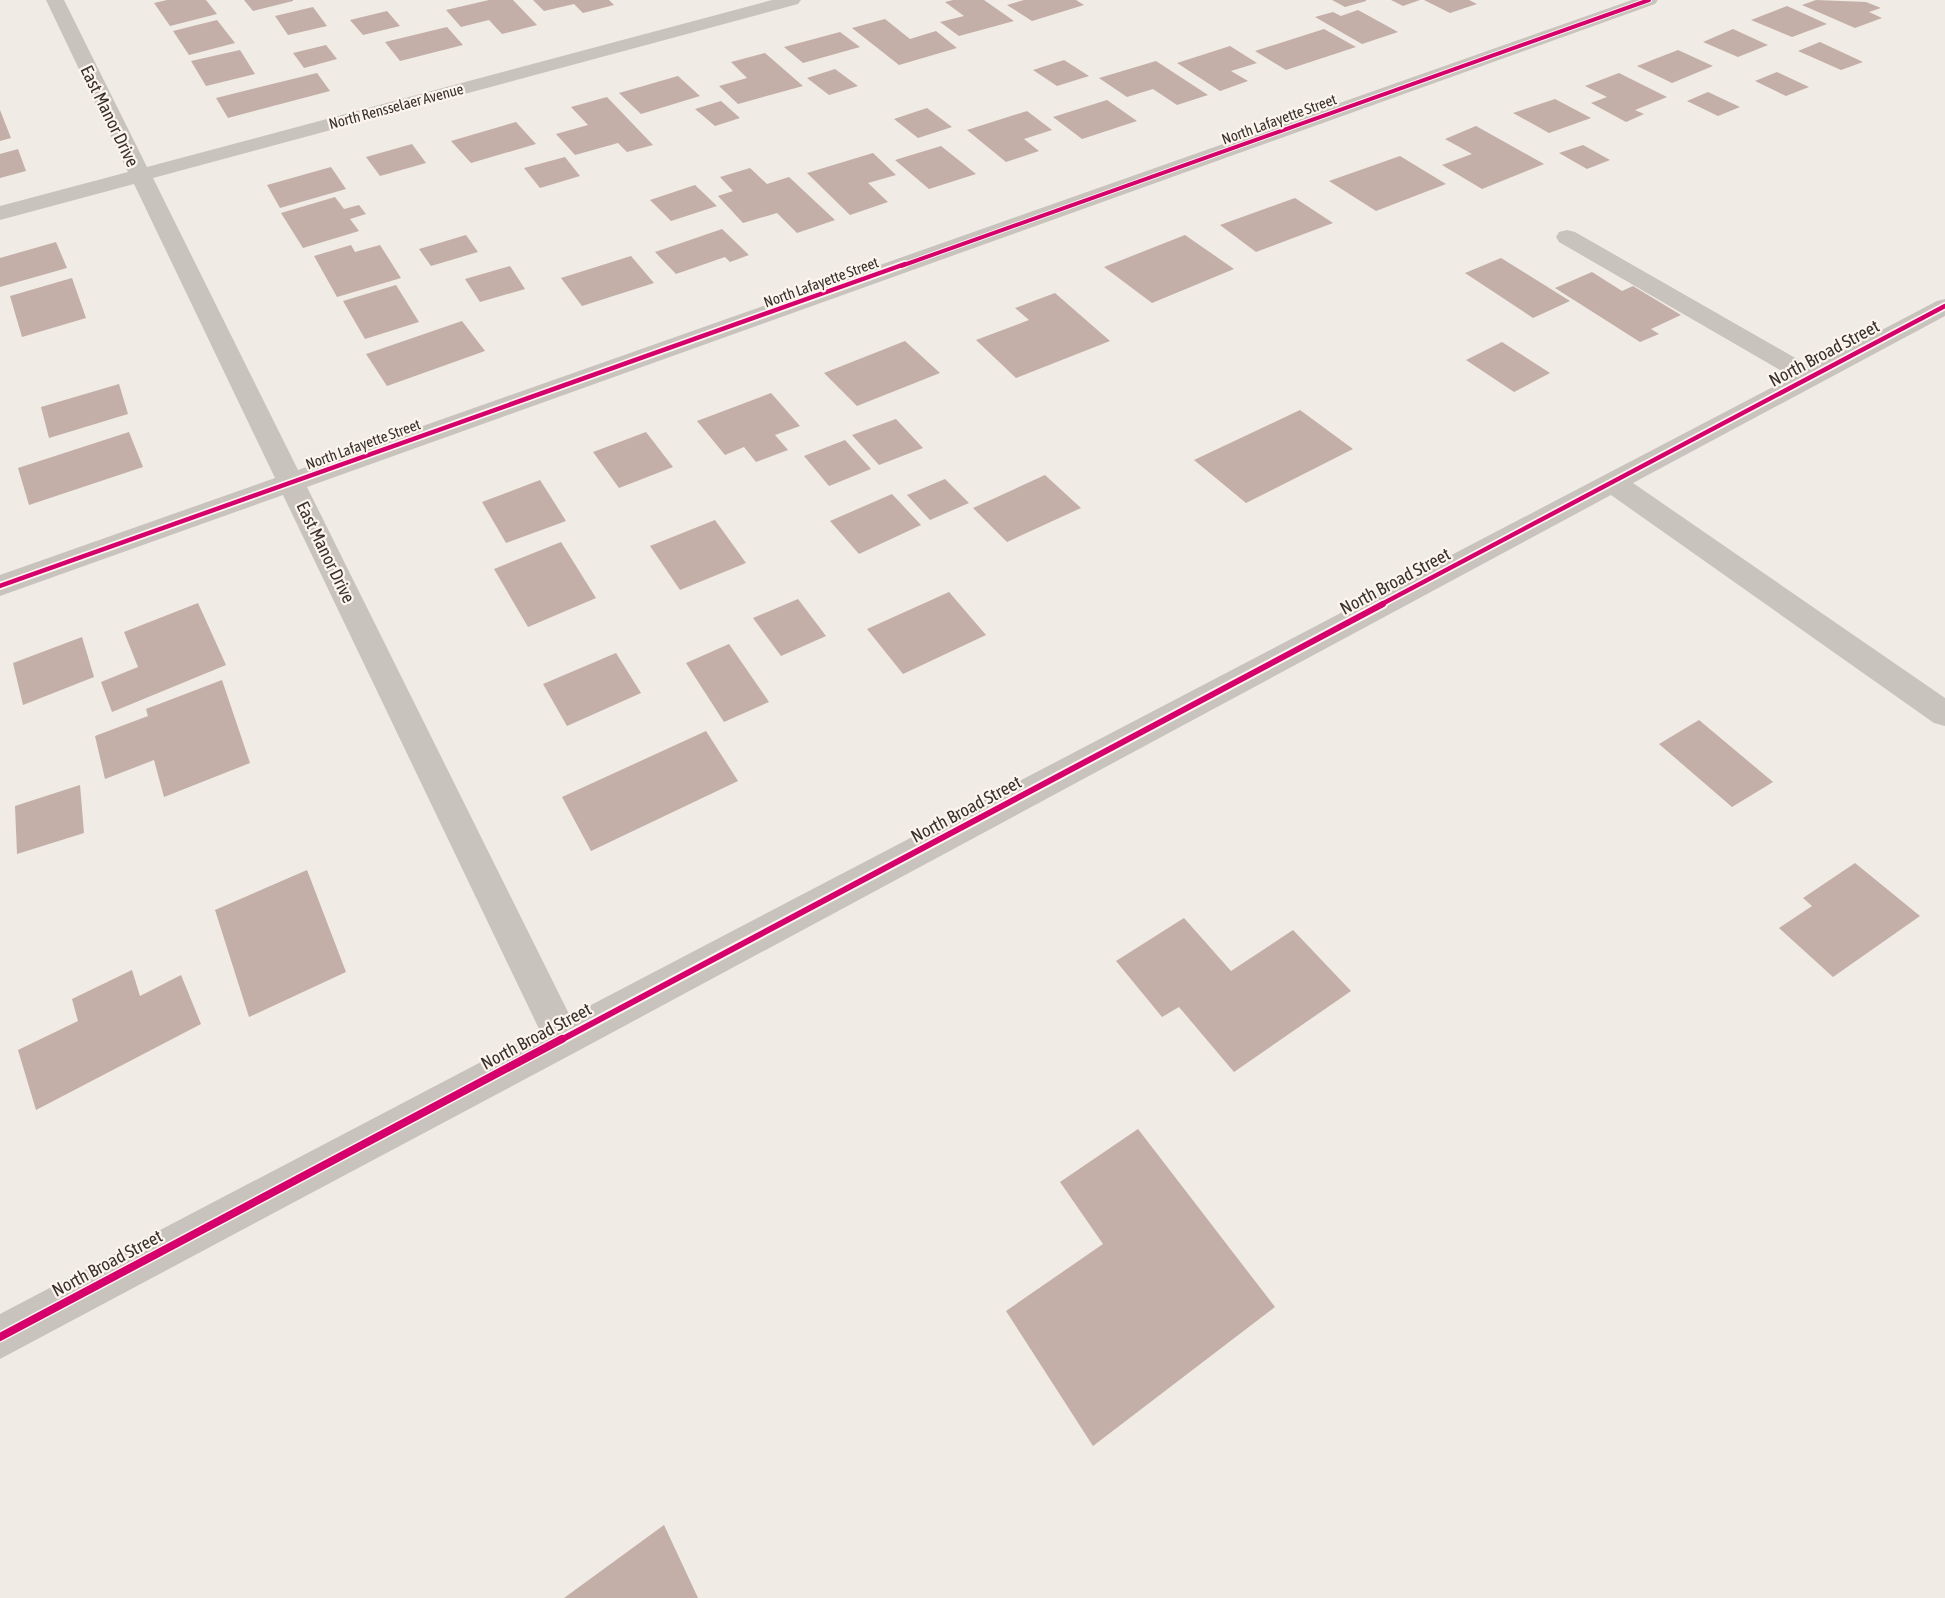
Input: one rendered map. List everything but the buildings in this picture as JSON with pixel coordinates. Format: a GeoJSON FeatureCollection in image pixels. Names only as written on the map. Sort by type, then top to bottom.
{"type":"FeatureCollection","features":[{"type":"Feature","properties":{"kind":"street","name":"East Manor Drive"},"geometry":{"type":"LineString","coordinates":[[55,0],[139,175],[292,482],[562,1040]]}},
{"type":"Feature","properties":{"kind":"street","name":"North Rensselaer Avenue"},"geometry":{"type":"LineString","coordinates":[[0,213],[792,0]]}},
{"type":"Feature","properties":{"kind":"street","name":"North Lafayette Street"},"geometry":{"type":"LineString","coordinates":[[0,586],[1650,0]]}},
{"type":"Feature","properties":{"kind":"street"},"geometry":{"type":"LineString","coordinates":[[1567,237],[1811,376]]}},
{"type":"Feature","properties":{"kind":"street","name":"North Broad Street"},"geometry":{"type":"LineString","coordinates":[[0,1337],[1945,306]]}},
{"type":"Feature","properties":{"kind":"street"},"geometry":{"type":"LineString","coordinates":[[1612,482],[1945,714]]}},
{"type":"Feature","properties":{"kind":"cycle path"},"geometry":{"type":"LineString","coordinates":[[0,586],[1649,0]]}},
{"type":"Feature","properties":{"kind":"cycle path"},"geometry":{"type":"LineString","coordinates":[[0,1337],[1945,306]]}}]}
